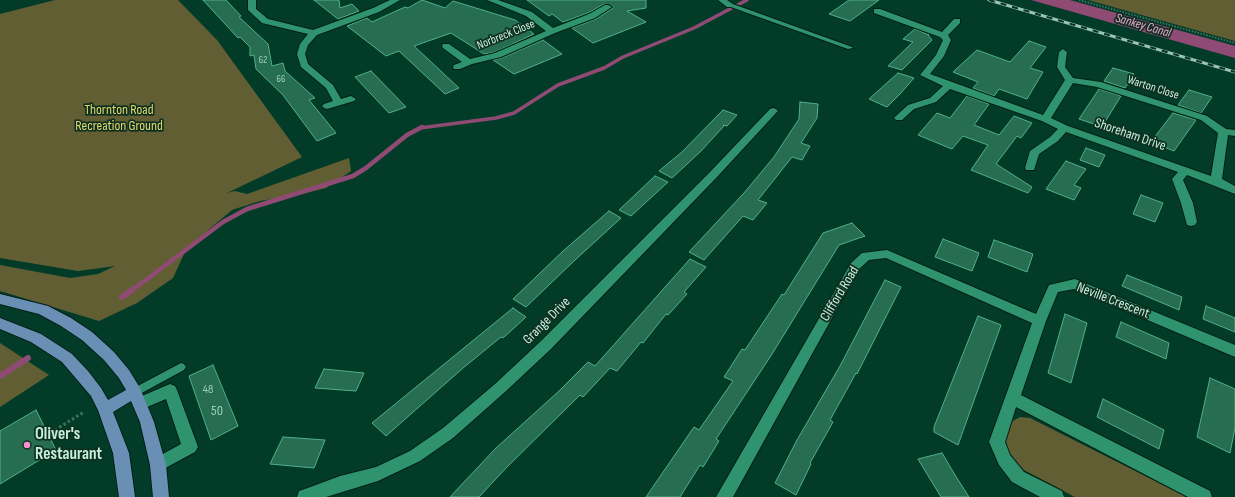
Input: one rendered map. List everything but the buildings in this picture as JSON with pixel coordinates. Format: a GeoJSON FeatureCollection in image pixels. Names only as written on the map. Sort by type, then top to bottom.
{"type":"FeatureCollection","features":[{"type":"Feature","properties":{"kind":"main road"},"geometry":{"type":"LineString","coordinates":[[0,299],[43,310],[66,322],[87,336],[109,356],[124,374],[137,398],[154,444],[158,465],[161,497]]}},
{"type":"Feature","properties":{"kind":"main road"},"geometry":{"type":"LineString","coordinates":[[0,323],[36,338],[67,358],[84,375],[96,392],[105,409],[121,453],[127,497]]}},
{"type":"Feature","properties":{"kind":"main road"},"geometry":{"type":"LineString","coordinates":[[105,409],[137,398]]}},
{"type":"Feature","properties":{"kind":"street"},"geometry":{"type":"LineString","coordinates":[[252,0],[252,10],[265,21],[314,32]]}},
{"type":"Feature","properties":{"kind":"street"},"geometry":{"type":"LineString","coordinates":[[338,102],[330,87],[304,65],[300,54],[304,44],[314,32],[376,10],[396,0]]}},
{"type":"Feature","properties":{"kind":"street","name":"Norbreck Close"},"geometry":{"type":"LineString","coordinates":[[491,0],[529,14],[552,31]]}},
{"type":"Feature","properties":{"kind":"street"},"geometry":{"type":"LineString","coordinates":[[722,0],[730,5]]}},
{"type":"Feature","properties":{"kind":"street","name":"Norbreck Close"},"geometry":{"type":"LineString","coordinates":[[457,67],[469,62],[498,55],[552,31],[592,16],[609,6]]}},
{"type":"Feature","properties":{"kind":"street"},"geometry":{"type":"LineString","coordinates":[[877,11],[893,20],[943,35],[957,21]]}},
{"type":"Feature","properties":{"kind":"street","name":"Shoreham Drive"},"geometry":{"type":"LineString","coordinates":[[943,35],[947,40],[940,56],[925,75],[1045,119],[1064,128],[1186,170],[1235,190]]}},
{"type":"Feature","properties":{"kind":"street","name":"Norbreck Close"},"geometry":{"type":"LineString","coordinates":[[446,46],[469,62]]}},
{"type":"Feature","properties":{"kind":"street"},"geometry":{"type":"LineString","coordinates":[[1045,119],[1070,80],[1060,67],[1063,52]]}},
{"type":"Feature","properties":{"kind":"street","name":"Warton Close"},"geometry":{"type":"LineString","coordinates":[[1070,80],[1098,84],[1204,118],[1223,132]]}},
{"type":"Feature","properties":{"kind":"street"},"geometry":{"type":"LineString","coordinates":[[899,118],[911,107],[933,100],[949,85]]}},
{"type":"Feature","properties":{"kind":"street"},"geometry":{"type":"LineString","coordinates":[[327,106],[351,99]]}},
{"type":"Feature","properties":{"kind":"street","name":"Grange Drive"},"geometry":{"type":"LineString","coordinates":[[305,497],[340,484],[378,474],[415,456],[448,433],[500,388],[546,345],[708,181],[773,111]]}},
{"type":"Feature","properties":{"kind":"street"},"geometry":{"type":"LineString","coordinates":[[1030,168],[1034,153],[1054,139],[1064,128]]}},
{"type":"Feature","properties":{"kind":"street"},"geometry":{"type":"LineString","coordinates":[[1216,182],[1223,132],[1235,133]]}},
{"type":"Feature","properties":{"kind":"street"},"geometry":{"type":"LineString","coordinates":[[1186,170],[1177,179],[1187,203],[1191,222]]}},
{"type":"Feature","properties":{"kind":"street","name":"Clifford Road"},"geometry":{"type":"LineString","coordinates":[[724,497],[855,266],[866,256],[887,254],[1039,321]]}},
{"type":"Feature","properties":{"kind":"street","name":"Neville Crescent"},"geometry":{"type":"LineString","coordinates":[[1056,497],[1018,477],[1004,460],[997,442],[1039,321],[1053,288],[1075,284],[1235,351]]}},
{"type":"Feature","properties":{"kind":"street"},"geometry":{"type":"LineString","coordinates":[[137,398],[170,390],[190,447],[158,465]]}},
{"type":"Feature","properties":{"kind":"street"},"geometry":{"type":"LineString","coordinates":[[1013,398],[1204,497]]}},
{"type":"Feature","properties":{"kind":"lane"},"geometry":{"type":"LineString","coordinates":[[730,5],[850,48]]}},
{"type":"Feature","properties":{"kind":"lane"},"geometry":{"type":"LineString","coordinates":[[137,398],[181,367]]}},
{"type":"Feature","properties":{"kind":"path"},"geometry":{"type":"LineString","coordinates":[[1078,0],[1235,43]]}},
{"type":"Feature","properties":{"kind":"path"},"geometry":{"type":"LineString","coordinates":[[55,430],[84,412]]}},
{"type":"Feature","properties":{"kind":"green space","name":"Thornton Road Recreation Ground"},"geometry":{"type":"Polygon","coordinates":[[[55,0],[178,0],[217,40],[302,157],[227,193],[235,191],[247,194],[349,158],[351,171],[326,188],[298,195],[260,201],[232,210],[206,232],[184,254],[173,278],[137,303],[99,321],[0,291],[0,265],[70,278],[98,274],[115,266],[78,271],[0,258],[0,14],[55,0]]]}},
{"type":"Feature","properties":{"kind":"green space"},"geometry":{"type":"Polygon","coordinates":[[[1088,0],[1235,0],[1235,41],[1088,0]]]}},
{"type":"Feature","properties":{"kind":"green space"},"geometry":{"type":"Polygon","coordinates":[[[0,343],[49,375],[0,407],[0,343]]]}},
{"type":"Feature","properties":{"kind":"green space"},"geometry":{"type":"Polygon","coordinates":[[[1020,417],[1030,418],[1187,497],[1075,497],[1020,468],[1010,459],[1004,445],[1006,430],[1013,421],[1020,417]]]}},
{"type":"Feature","properties":{"kind":"water","name":"Sankey Canal"},"geometry":{"type":"Polygon","coordinates":[[[1031,0],[1070,0],[1235,46],[1235,58],[1031,0]]]}},
{"type":"Feature","properties":{"kind":"waterway"},"geometry":{"type":"LineString","coordinates":[[420,128],[496,118],[514,113],[558,85],[604,68],[623,57],[694,28],[747,0]]}},
{"type":"Feature","properties":{"kind":"waterway"},"geometry":{"type":"LineString","coordinates":[[131,291],[223,222],[247,209],[353,176],[366,168],[407,135],[420,128]]}},
{"type":"Feature","properties":{"kind":"waterway"},"geometry":{"type":"LineString","coordinates":[[122,297],[132,290]]}},
{"type":"Feature","properties":{"kind":"waterway"},"geometry":{"type":"LineString","coordinates":[[0,376],[28,358]]}},
{"type":"Feature","properties":{"kind":"railway"},"geometry":{"type":"LineString","coordinates":[[989,0],[1235,72]]}},
{"type":"Feature","properties":{"kind":"place","name":"Oliver's Restaurant"},"geometry":{"type":"Point","coordinates":[27,445]}}]}
